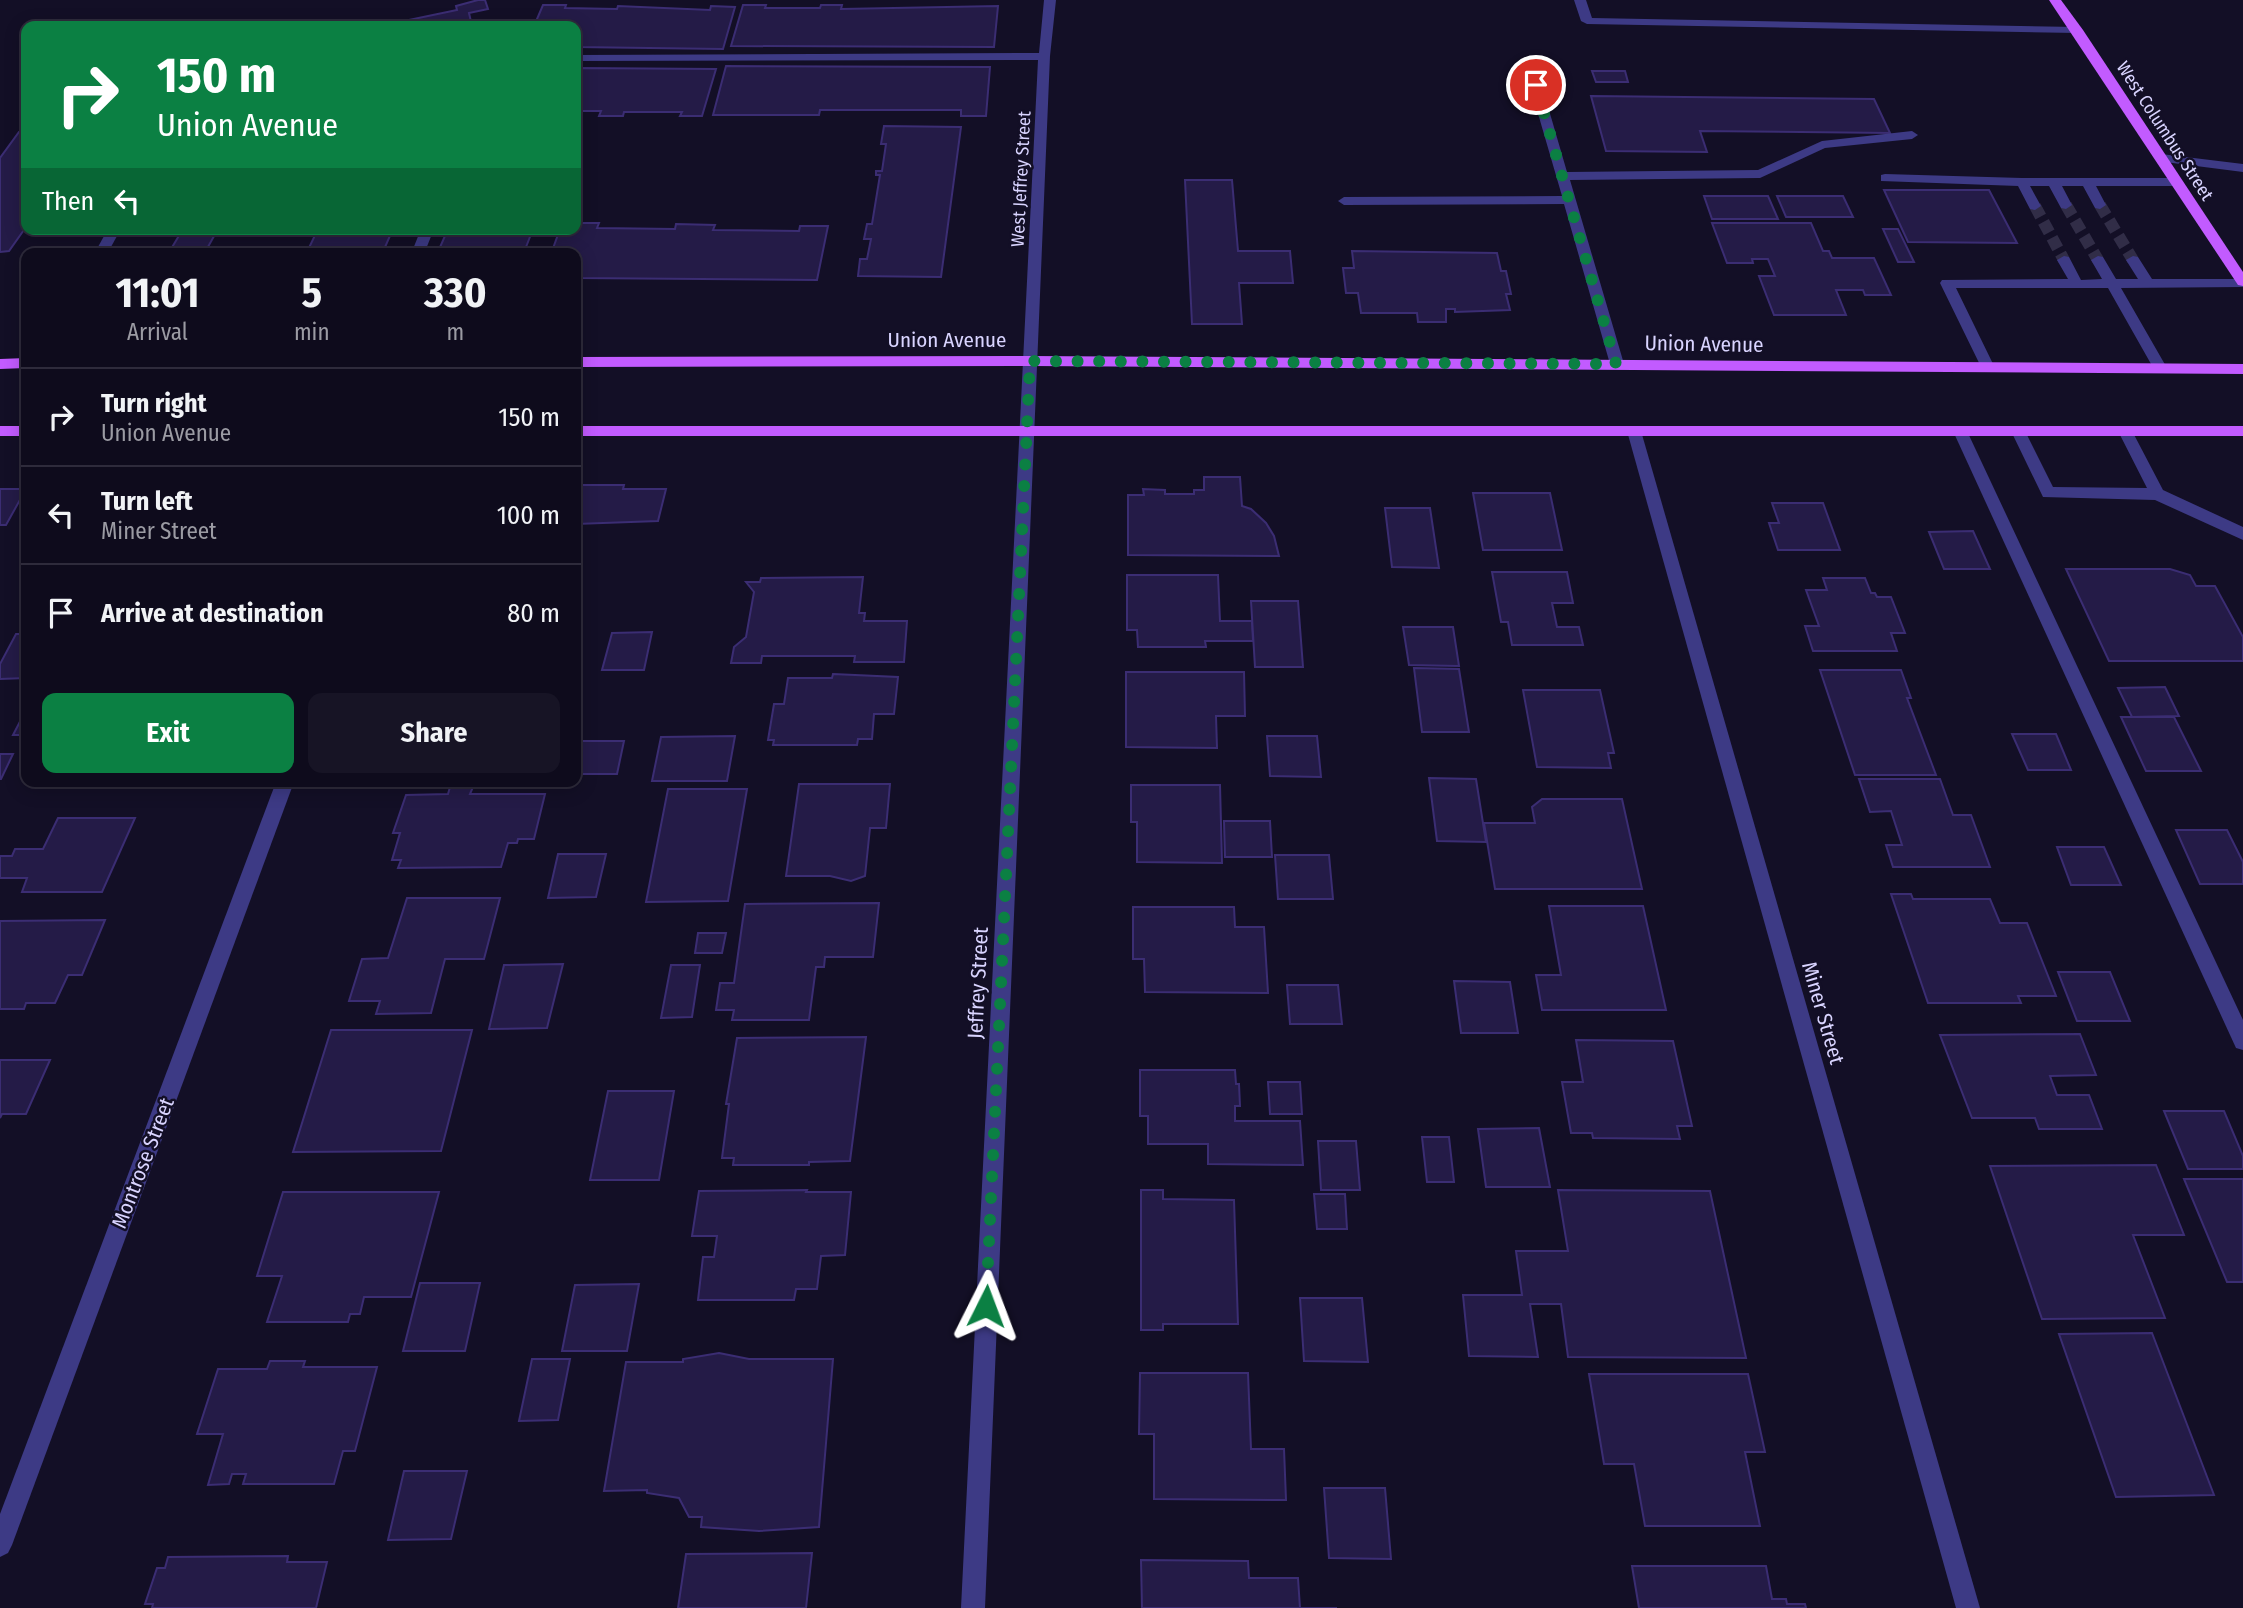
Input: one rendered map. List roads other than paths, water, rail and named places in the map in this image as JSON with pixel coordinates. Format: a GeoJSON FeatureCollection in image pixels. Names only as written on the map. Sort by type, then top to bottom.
{"type":"FeatureCollection","features":[{"type":"Feature","properties":{"kind":"main road","name":"West Columbus Street"},"geometry":{"type":"LineString","coordinates":[[2055,0],[2177,182],[2238,267],[2243,283]]}},
{"type":"Feature","properties":{"kind":"main road","name":"Union Avenue"},"geometry":{"type":"LineString","coordinates":[[581,362],[1030,361],[2243,369]]}},
{"type":"Feature","properties":{"kind":"main road"},"geometry":{"type":"LineString","coordinates":[[0,363],[21,363]]}},
{"type":"Feature","properties":{"kind":"main road"},"geometry":{"type":"LineString","coordinates":[[0,431],[21,431]]}},
{"type":"Feature","properties":{"kind":"main road"},"geometry":{"type":"LineString","coordinates":[[581,431],[2243,431]]}},
{"type":"Feature","properties":{"kind":"street","name":"West Jeffrey Street"},"geometry":{"type":"LineString","coordinates":[[1030,361],[1044,56],[1050,0]]}},
{"type":"Feature","properties":{"kind":"street"},"geometry":{"type":"LineString","coordinates":[[1580,0],[1587,21],[2077,30]]}},
{"type":"Feature","properties":{"kind":"street"},"geometry":{"type":"LineString","coordinates":[[581,58],[1044,56]]}},
{"type":"Feature","properties":{"kind":"street"},"geometry":{"type":"LineString","coordinates":[[1530,62],[1616,364]]}},
{"type":"Feature","properties":{"kind":"street"},"geometry":{"type":"LineString","coordinates":[[1563,176],[1760,174],[1822,145],[1912,135]]}},
{"type":"Feature","properties":{"kind":"street"},"geometry":{"type":"LineString","coordinates":[[2161,158],[2243,168]]}},
{"type":"Feature","properties":{"kind":"street"},"geometry":{"type":"LineString","coordinates":[[1885,178],[2022,183],[2177,182]]}},
{"type":"Feature","properties":{"kind":"street"},"geometry":{"type":"LineString","coordinates":[[2022,183],[2035,205]]}},
{"type":"Feature","properties":{"kind":"street"},"geometry":{"type":"LineString","coordinates":[[2054,183],[2066,205]]}},
{"type":"Feature","properties":{"kind":"street"},"geometry":{"type":"LineString","coordinates":[[2087,183],[2100,205]]}},
{"type":"Feature","properties":{"kind":"street"},"geometry":{"type":"LineString","coordinates":[[1343,201],[1569,201]]}},
{"type":"Feature","properties":{"kind":"street"},"geometry":{"type":"LineString","coordinates":[[2064,260],[2077,284]]}},
{"type":"Feature","properties":{"kind":"street"},"geometry":{"type":"LineString","coordinates":[[2098,260],[2160,368]]}},
{"type":"Feature","properties":{"kind":"street"},"geometry":{"type":"LineString","coordinates":[[2133,260],[2148,284]]}},
{"type":"Feature","properties":{"kind":"street"},"geometry":{"type":"LineString","coordinates":[[1988,368],[1947,283],[2243,283]]}},
{"type":"Feature","properties":{"kind":"street","name":"Jeffrey Street"},"geometry":{"type":"LineString","coordinates":[[973,1608],[1030,361]]}},
{"type":"Feature","properties":{"kind":"street","name":"Miner Street"},"geometry":{"type":"LineString","coordinates":[[1634,431],[1968,1608]]}},
{"type":"Feature","properties":{"kind":"street"},"geometry":{"type":"LineString","coordinates":[[1960,431],[2243,1041]]}},
{"type":"Feature","properties":{"kind":"street"},"geometry":{"type":"LineString","coordinates":[[2018,431],[2048,493],[2157,494],[2243,534]]}},
{"type":"Feature","properties":{"kind":"street"},"geometry":{"type":"LineString","coordinates":[[2125,431],[2157,494]]}},
{"type":"Feature","properties":{"kind":"street","name":"Montrose Street"},"geometry":{"type":"LineString","coordinates":[[0,1545],[283,787]]}},
{"type":"Feature","properties":{"kind":"tunnel"},"geometry":{"type":"LineString","coordinates":[[2066,205],[2098,260]]}},
{"type":"Feature","properties":{"kind":"tunnel"},"geometry":{"type":"LineString","coordinates":[[2100,205],[2133,260]]}},
{"type":"Feature","properties":{"kind":"tunnel"},"geometry":{"type":"LineString","coordinates":[[2035,206],[2064,260]]}}]}
